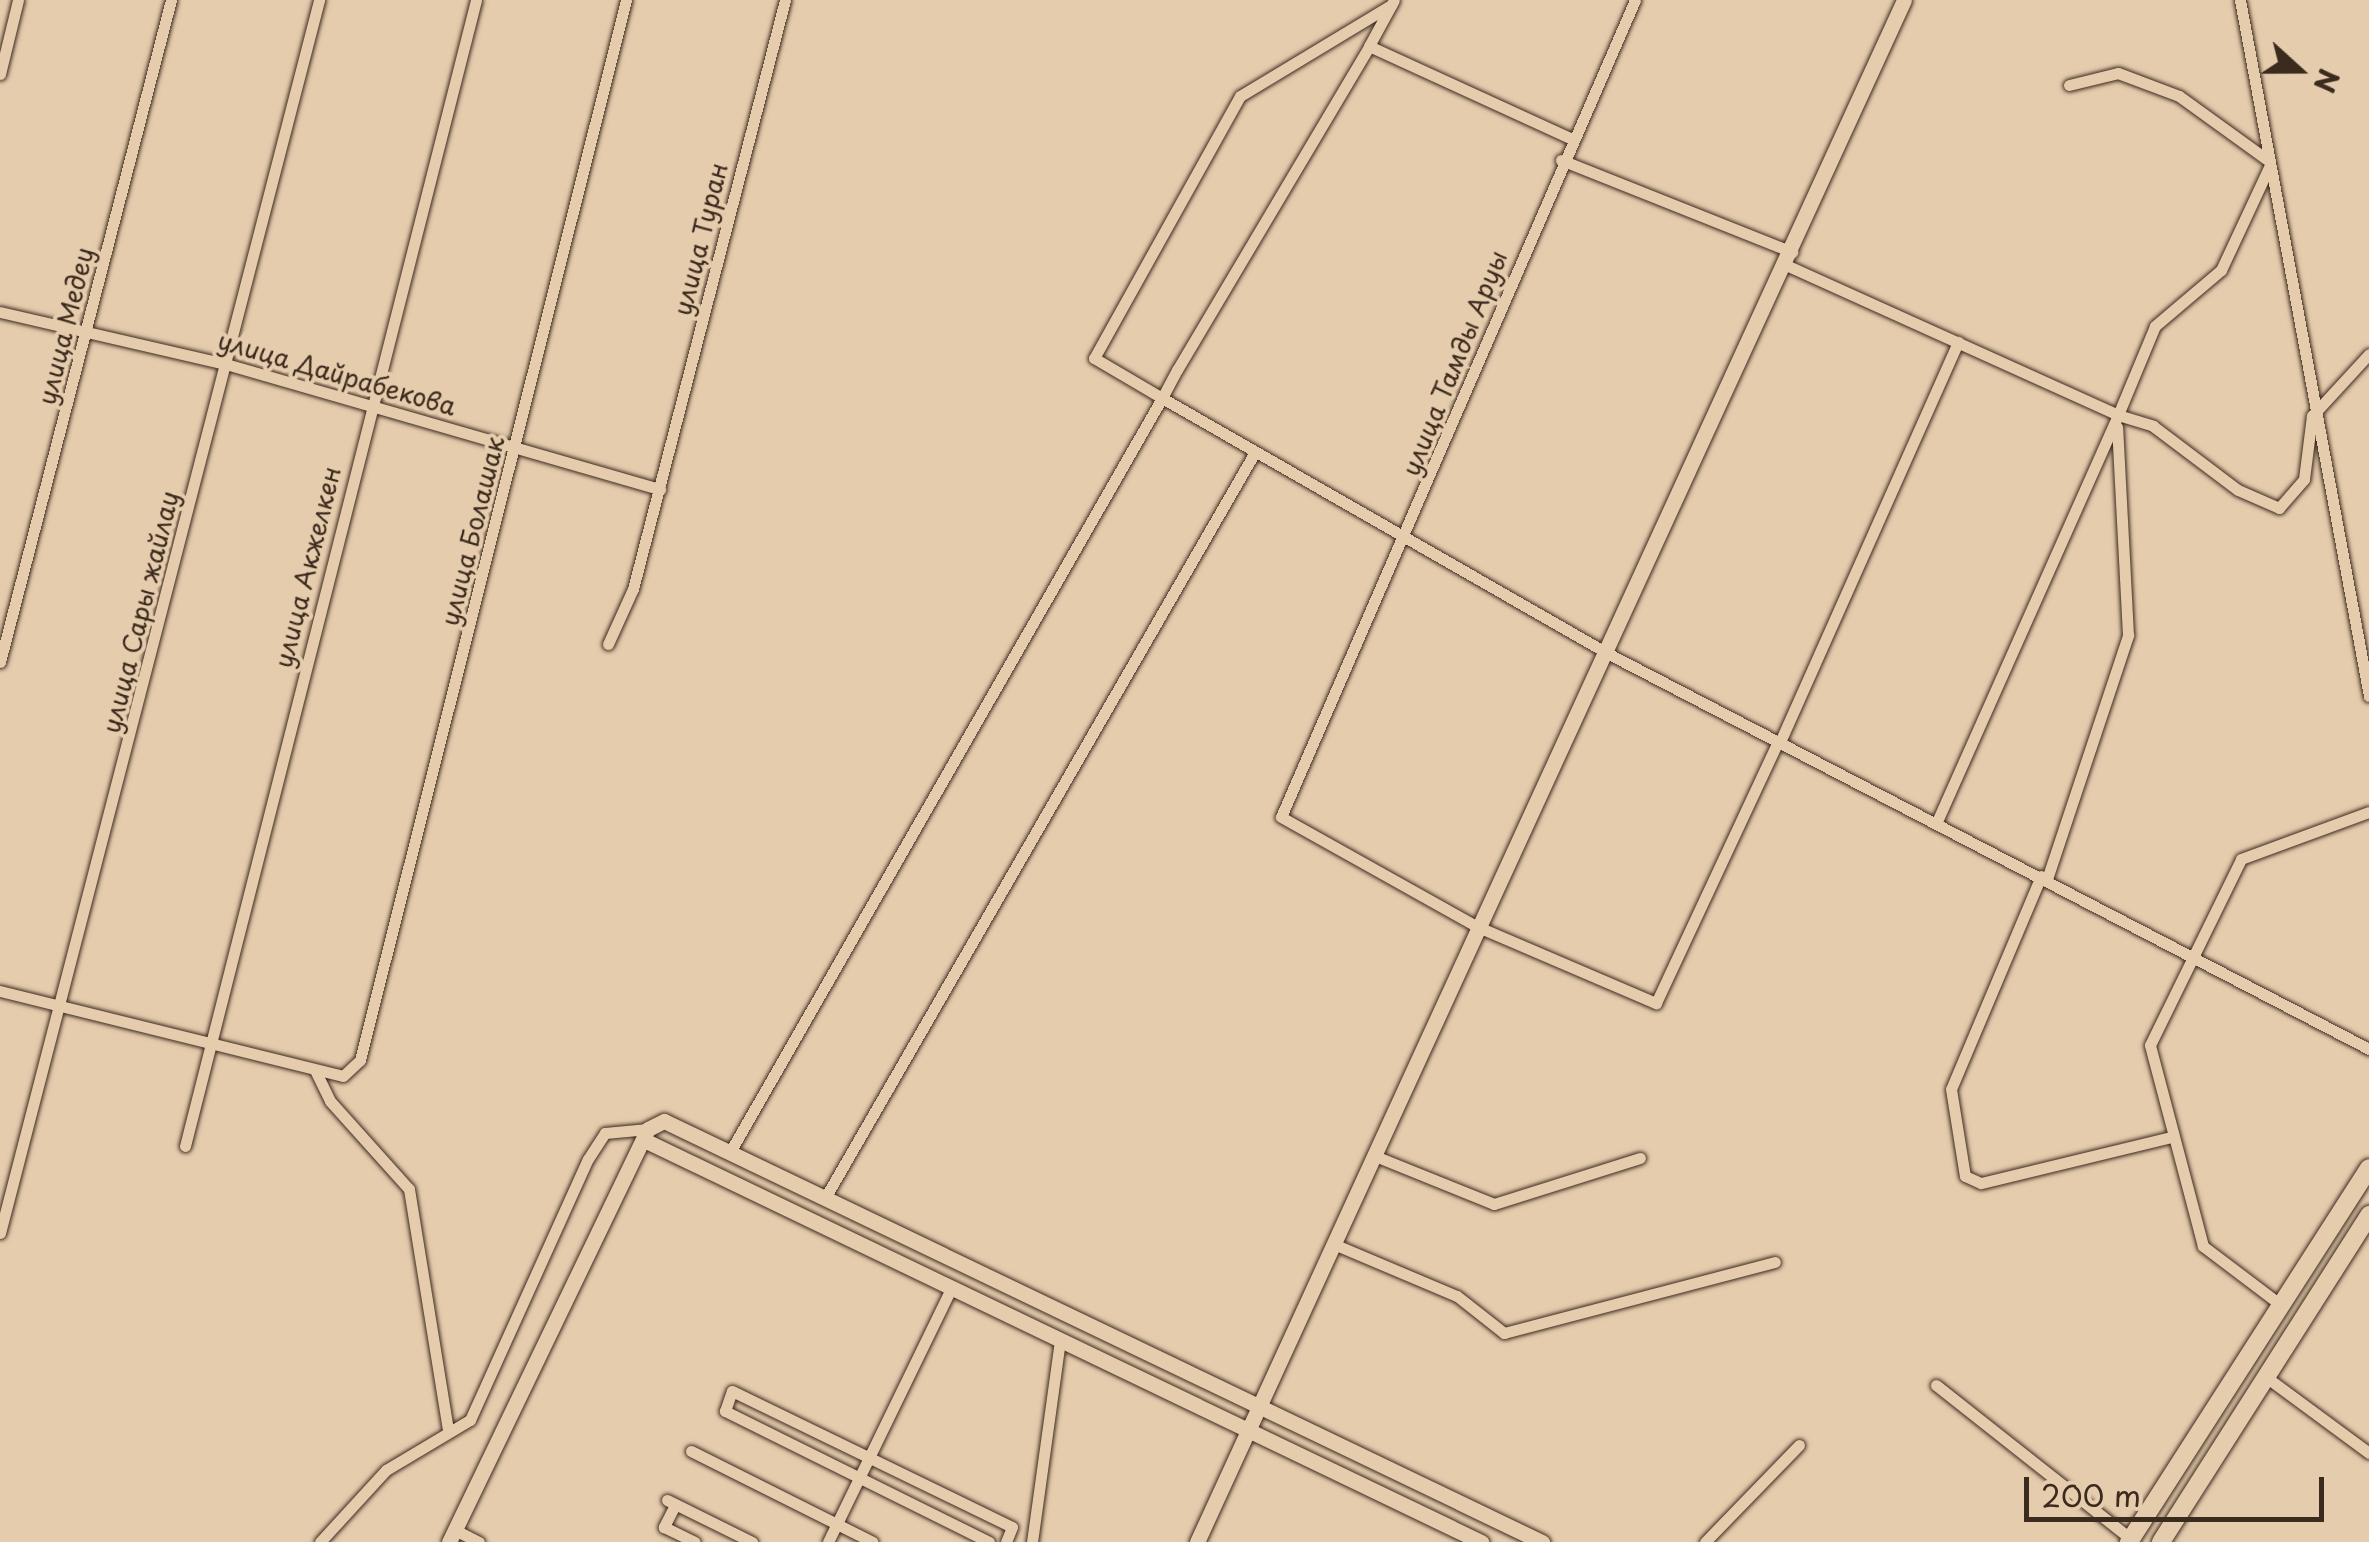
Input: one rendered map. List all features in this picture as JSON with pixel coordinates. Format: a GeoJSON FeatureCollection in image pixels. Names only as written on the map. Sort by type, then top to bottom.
{"type":"FeatureCollection","features":[{"type":"Feature","properties":{"kind":"main road"},"geometry":{"type":"LineString","coordinates":[[2130,1540],[2369,1168]]}},
{"type":"Feature","properties":{"kind":"main road"},"geometry":{"type":"LineString","coordinates":[[2167,1539],[2369,1215]]}},
{"type":"Feature","properties":{"kind":"street"},"geometry":{"type":"LineString","coordinates":[[0,74],[18,0]]}},
{"type":"Feature","properties":{"kind":"street","name":"улица Медеу"},"geometry":{"type":"LineString","coordinates":[[0,662],[171,0]]}},
{"type":"Feature","properties":{"kind":"street","name":"улица Сары жайлау"},"geometry":{"type":"LineString","coordinates":[[0,1233],[64,1007],[319,0]]}},
{"type":"Feature","properties":{"kind":"street","name":"улица Акжелкен"},"geometry":{"type":"LineString","coordinates":[[185,1146],[476,0]]}},
{"type":"Feature","properties":{"kind":"street","name":"улица Болашак"},"geometry":{"type":"LineString","coordinates":[[316,1070],[353,1070],[517,446],[626,0]]}},
{"type":"Feature","properties":{"kind":"street","name":"улица Туран"},"geometry":{"type":"LineString","coordinates":[[608,644],[660,489],[784,0]]}},
{"type":"Feature","properties":{"kind":"street","name":"улица Тамды Аруы"},"geometry":{"type":"LineString","coordinates":[[1635,0],[1570,138],[1406,538],[1281,810],[1286,823],[1476,926],[1656,1003],[1779,741]]}},
{"type":"Feature","properties":{"kind":"street"},"geometry":{"type":"LineString","coordinates":[[2240,0],[2367,657],[2369,696]]}},
{"type":"Feature","properties":{"kind":"street"},"geometry":{"type":"LineString","coordinates":[[1197,1542],[1272,1387],[1476,926],[1789,258],[1896,2]]}},
{"type":"Feature","properties":{"kind":"street"},"geometry":{"type":"LineString","coordinates":[[730,1152],[1393,3]]}},
{"type":"Feature","properties":{"kind":"street"},"geometry":{"type":"LineString","coordinates":[[1393,3],[1240,96],[1094,358],[1607,653],[2369,1049]]}},
{"type":"Feature","properties":{"kind":"street"},"geometry":{"type":"LineString","coordinates":[[1368,46],[1570,138]]}},
{"type":"Feature","properties":{"kind":"street"},"geometry":{"type":"LineString","coordinates":[[2069,85],[2118,74],[2180,96],[2269,163]]}},
{"type":"Feature","properties":{"kind":"street"},"geometry":{"type":"LineString","coordinates":[[1562,160],[1789,258],[2117,420],[2153,426],[2238,490],[2280,508],[2304,479],[2317,408],[2369,354]]}},
{"type":"Feature","properties":{"kind":"street"},"geometry":{"type":"LineString","coordinates":[[1936,823],[2117,420],[2154,326],[2221,270],[2269,163]]}},
{"type":"Feature","properties":{"kind":"street","name":"улица Дайрабекова"},"geometry":{"type":"LineString","coordinates":[[0,312],[226,364],[660,489]]}},
{"type":"Feature","properties":{"kind":"street"},"geometry":{"type":"LineString","coordinates":[[1779,741],[1958,342]]}},
{"type":"Feature","properties":{"kind":"street"},"geometry":{"type":"LineString","coordinates":[[2117,420],[2128,635],[2044,877],[1951,1089],[1966,1176],[1981,1183],[2171,1137]]}},
{"type":"Feature","properties":{"kind":"street"},"geometry":{"type":"LineString","coordinates":[[825,1198],[1255,452]]}},
{"type":"Feature","properties":{"kind":"street"},"geometry":{"type":"LineString","coordinates":[[2281,1305],[2209,1256],[2149,1055],[2188,953],[2241,860],[2369,812]]}},
{"type":"Feature","properties":{"kind":"street"},"geometry":{"type":"LineString","coordinates":[[0,991],[316,1070],[330,1101],[409,1189],[448,1431]]}},
{"type":"Feature","properties":{"kind":"street"},"geometry":{"type":"LineString","coordinates":[[479,1542],[452,1536],[646,1135],[664,1121],[1542,1542]]}},
{"type":"Feature","properties":{"kind":"street"},"geometry":{"type":"LineString","coordinates":[[320,1542],[386,1470],[470,1420],[588,1159],[605,1133],[646,1135],[1481,1542]]}},
{"type":"Feature","properties":{"kind":"street"},"geometry":{"type":"LineString","coordinates":[[1375,1156],[1494,1204],[1640,1158]]}},
{"type":"Feature","properties":{"kind":"street"},"geometry":{"type":"LineString","coordinates":[[1336,1245],[1457,1296],[1504,1332],[1775,1262]]}},
{"type":"Feature","properties":{"kind":"street"},"geometry":{"type":"LineString","coordinates":[[828,1542],[952,1287]]}},
{"type":"Feature","properties":{"kind":"street"},"geometry":{"type":"LineString","coordinates":[[1032,1542],[1060,1340]]}},
{"type":"Feature","properties":{"kind":"street"},"geometry":{"type":"LineString","coordinates":[[2266,1377],[2369,1453]]}},
{"type":"Feature","properties":{"kind":"street"},"geometry":{"type":"LineString","coordinates":[[1936,1385],[2130,1540]]}},
{"type":"Feature","properties":{"kind":"street"},"geometry":{"type":"LineString","coordinates":[[1241,1400],[1272,1387]]}},
{"type":"Feature","properties":{"kind":"street"},"geometry":{"type":"LineString","coordinates":[[1272,1387],[1282,1420]]}},
{"type":"Feature","properties":{"kind":"street"},"geometry":{"type":"LineString","coordinates":[[989,1542],[858,1480],[725,1410],[732,1391],[1012,1528],[1006,1542]]}},
{"type":"Feature","properties":{"kind":"street"},"geometry":{"type":"LineString","coordinates":[[1705,1542],[1799,1445]]}},
{"type":"Feature","properties":{"kind":"street"},"geometry":{"type":"LineString","coordinates":[[690,1451],[872,1542]]}},
{"type":"Feature","properties":{"kind":"street"},"geometry":{"type":"LineString","coordinates":[[695,1542],[664,1527],[671,1502],[752,1542]]}}]}
